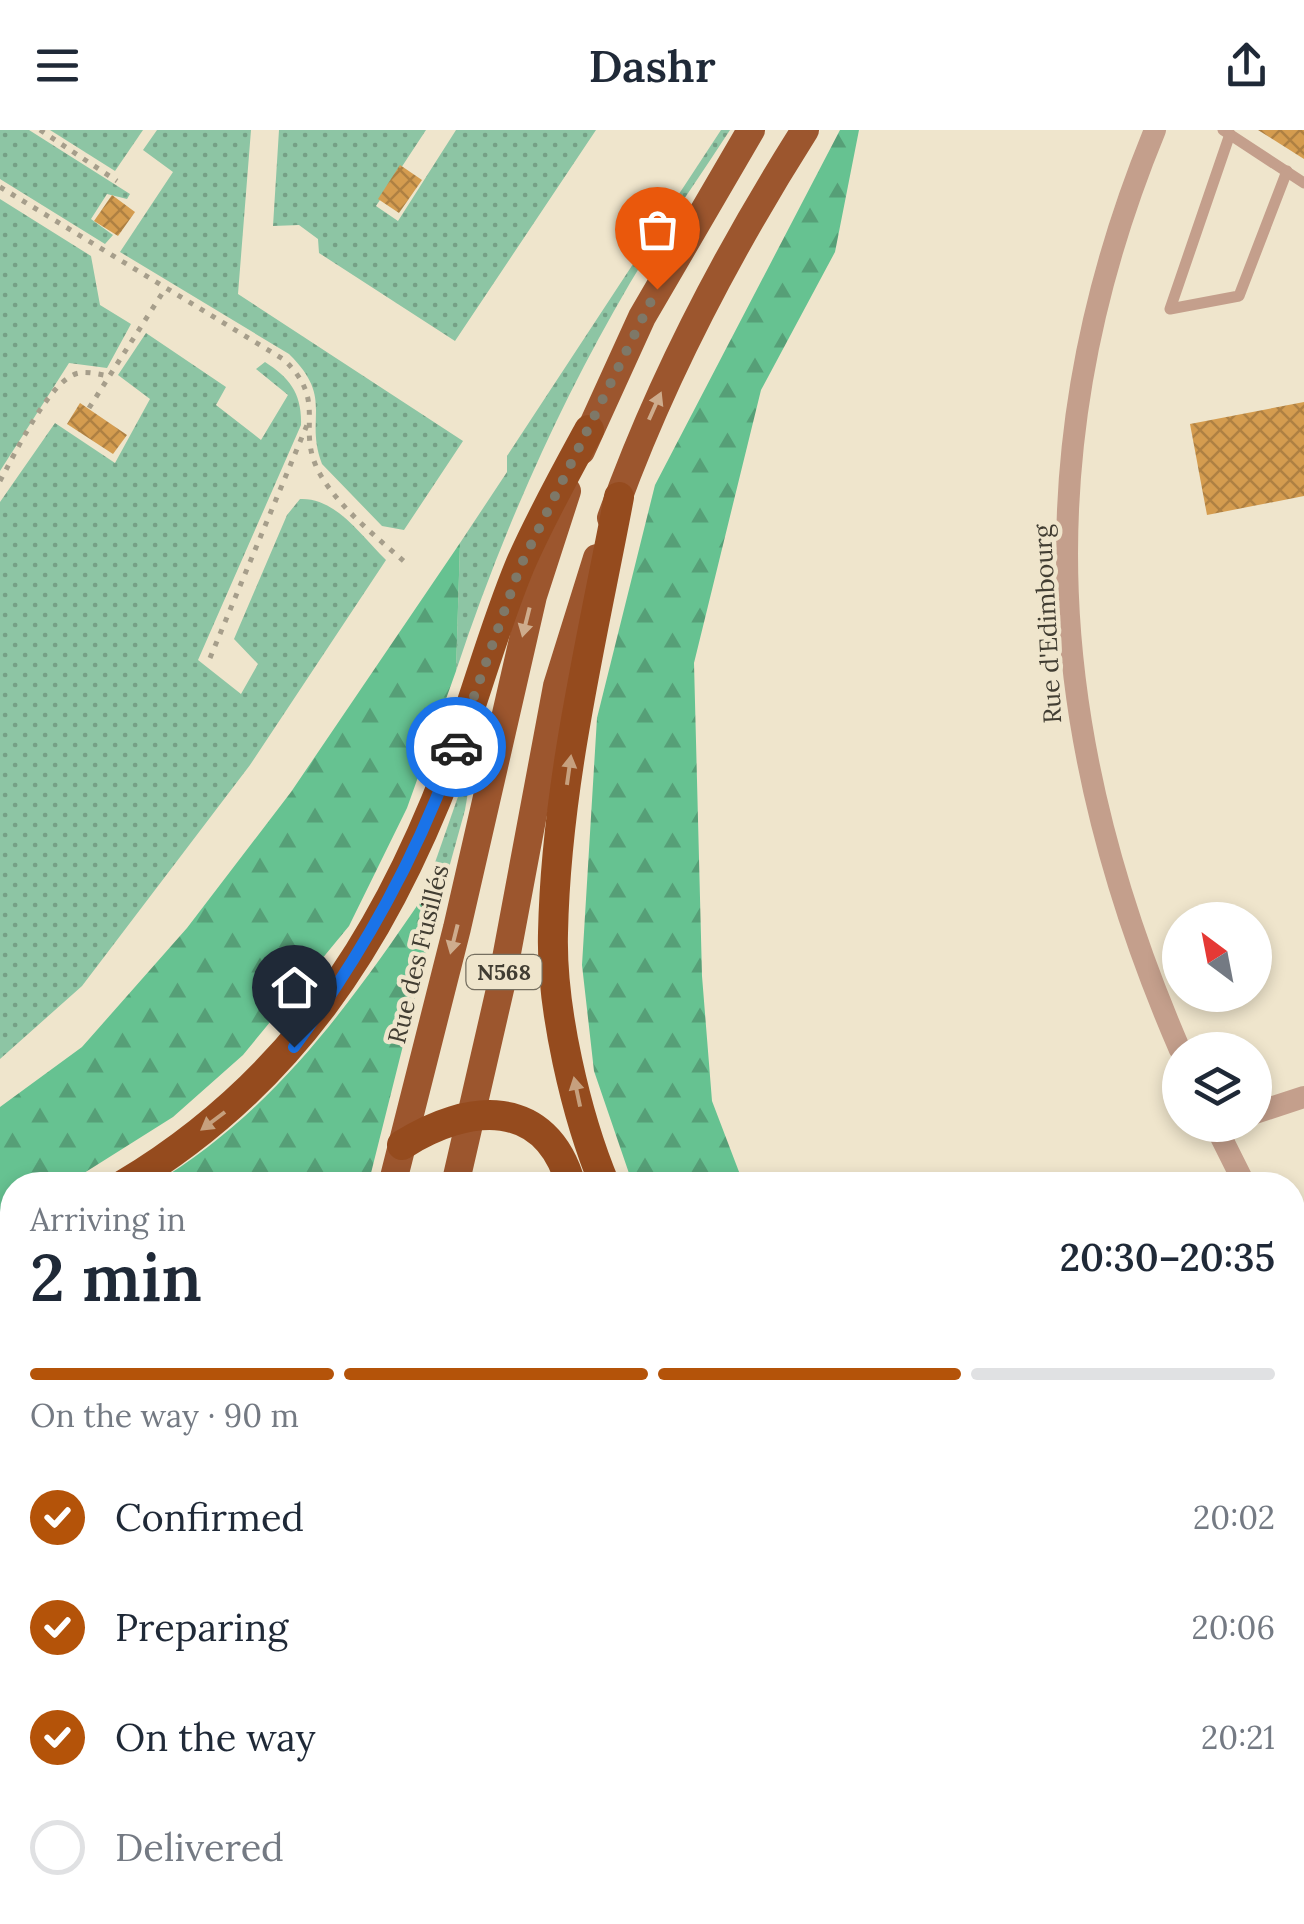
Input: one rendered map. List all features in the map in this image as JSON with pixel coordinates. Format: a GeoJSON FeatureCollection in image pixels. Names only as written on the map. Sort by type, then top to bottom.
{"type":"FeatureCollection","features":[{"type":"Feature","properties":{"kind":"highway","name":"Rue des Fusillés"},"geometry":{"type":"LineString","coordinates":[[395,1172],[457,928],[533,596],[589,430],[642,317],[751,130]]}},
{"type":"Feature","properties":{"kind":"highway","name":"N568"},"geometry":{"type":"LineString","coordinates":[[458,1172],[501,985],[557,686],[619,496],[690,328],[806,130]]}},
{"type":"Feature","properties":{"kind":"highway"},"geometry":{"type":"LineString","coordinates":[[141,1172],[234,1105],[294,1047],[344,980],[388,906],[421,838],[520,567],[589,430]]}},
{"type":"Feature","properties":{"kind":"highway"},"geometry":{"type":"LineString","coordinates":[[601,1172],[576,1086],[553,935],[568,774],[619,496]]}},
{"type":"Feature","properties":{"kind":"highway"},"geometry":{"type":"LineString","coordinates":[[402,1145],[430,1127],[468,1118],[504,1116],[539,1128],[560,1155],[566,1172]]}},
{"type":"Feature","properties":{"kind":"street","name":"Rue d'Edimbourg"},"geometry":{"type":"LineString","coordinates":[[1155,130],[1128,198],[1087,347],[1068,490],[1067,581],[1084,754],[1099,824],[1118,891],[1173,1032]]}},
{"type":"Feature","properties":{"kind":"street"},"geometry":{"type":"LineString","coordinates":[[1272,1107],[1304,1096]]}},
{"type":"Feature","properties":{"kind":"street"},"geometry":{"type":"LineString","coordinates":[[1224,1142],[1238,1172]]}},
{"type":"Feature","properties":{"kind":"lane"},"geometry":{"type":"LineString","coordinates":[[1287,171],[1239,296],[1170,308],[1226,132],[1287,171],[1304,184]]}},
{"type":"Feature","properties":{"kind":"path"},"geometry":{"type":"LineString","coordinates":[[40,130],[117,181]]}},
{"type":"Feature","properties":{"kind":"path"},"geometry":{"type":"LineString","coordinates":[[0,187],[282,359],[301,376],[311,398],[310,442],[319,473],[356,518],[408,564]]}},
{"type":"Feature","properties":{"kind":"path"},"geometry":{"type":"LineString","coordinates":[[90,408],[164,289]]}},
{"type":"Feature","properties":{"kind":"path"},"geometry":{"type":"LineString","coordinates":[[0,481],[40,412],[64,381],[78,373],[110,376]]}},
{"type":"Feature","properties":{"kind":"path"},"geometry":{"type":"LineString","coordinates":[[210,658],[310,420]]}},
{"type":"Feature","properties":{"kind":"green space"},"geometry":{"type":"Polygon","coordinates":[[[0,130],[29,130],[130,194],[127,199],[107,194],[91,219],[113,235],[105,244],[0,179],[0,130]]]}},
{"type":"Feature","properties":{"kind":"green space"},"geometry":{"type":"Polygon","coordinates":[[[50,130],[143,130],[115,171],[50,130]]]}},
{"type":"Feature","properties":{"kind":"green space"},"geometry":{"type":"Polygon","coordinates":[[[157,130],[251,130],[238,294],[463,441],[404,530],[382,526],[322,464],[317,448],[315,396],[303,370],[289,354],[120,252],[173,172],[143,150],[157,130]]]}},
{"type":"Feature","properties":{"kind":"green space"},"geometry":{"type":"Polygon","coordinates":[[[279,130],[426,130],[376,206],[398,221],[456,130],[596,130],[455,341],[319,253],[318,239],[299,225],[273,226],[279,130]]]}},
{"type":"Feature","properties":{"kind":"green space"},"geometry":{"type":"Polygon","coordinates":[[[721,130],[730,130],[630,283],[555,424],[492,570],[456,671],[460,543],[507,472],[507,456],[721,130]]]}},
{"type":"Feature","properties":{"kind":"green space"},"geometry":{"type":"Polygon","coordinates":[[[840,130],[859,130],[835,252],[761,390],[694,663],[702,976],[712,1101],[739,1172],[629,1172],[594,1071],[582,965],[597,718],[655,485],[840,130]]]}},
{"type":"Feature","properties":{"kind":"green space"},"geometry":{"type":"Polygon","coordinates":[[[0,199],[91,256],[100,305],[131,324],[107,368],[69,363],[0,471],[0,199]]]}},
{"type":"Feature","properties":{"kind":"green space"},"geometry":{"type":"Polygon","coordinates":[[[146,333],[226,387],[216,405],[261,440],[288,395],[256,369],[265,362],[274,368],[293,388],[299,404],[301,425],[198,660],[241,694],[258,664],[234,639],[287,515],[300,499],[313,500],[337,511],[386,560],[250,765],[82,986],[0,1059],[0,502],[55,423],[115,463],[150,399],[118,375],[146,333]]]}},
{"type":"Feature","properties":{"kind":"green space"},"geometry":{"type":"Polygon","coordinates":[[[460,543],[456,671],[407,808],[349,926],[243,1055],[173,1117],[86,1172],[0,1172],[0,1107],[82,1047],[187,928],[291,792],[460,543]]]}},
{"type":"Feature","properties":{"kind":"green space"},"geometry":{"type":"Polygon","coordinates":[[[476,745],[465,810],[434,922],[423,897],[476,745]]]}},
{"type":"Feature","properties":{"kind":"green space"},"geometry":{"type":"Polygon","coordinates":[[[423,897],[434,922],[371,1172],[172,1172],[234,1126],[270,1092],[365,980],[423,897]]]}},
{"type":"Feature","properties":{"kind":"building"},"geometry":{"type":"Polygon","coordinates":[[[1258,130],[1304,130],[1304,159],[1258,130]]]}},
{"type":"Feature","properties":{"kind":"building"},"geometry":{"type":"Polygon","coordinates":[[[400,165],[422,180],[399,213],[378,199],[400,165]]]}},
{"type":"Feature","properties":{"kind":"building"},"geometry":{"type":"Polygon","coordinates":[[[112,195],[135,212],[118,236],[94,221],[112,195]]]}},
{"type":"Feature","properties":{"kind":"building"},"geometry":{"type":"Polygon","coordinates":[[[1304,402],[1304,496],[1207,515],[1190,424],[1304,402]]]}},
{"type":"Feature","properties":{"kind":"building"},"geometry":{"type":"Polygon","coordinates":[[[80,403],[127,435],[113,454],[67,424],[80,403]]]}},
{"type":"Feature","properties":{"kind":"way so far"},"geometry":{"type":"LineString","coordinates":[[456,747],[520,567],[657,289]]}},
{"type":"Feature","properties":{"kind":"route"},"geometry":{"type":"LineString","coordinates":[[294,1047],[344,980],[388,906],[421,838],[456,747]]}}]}
